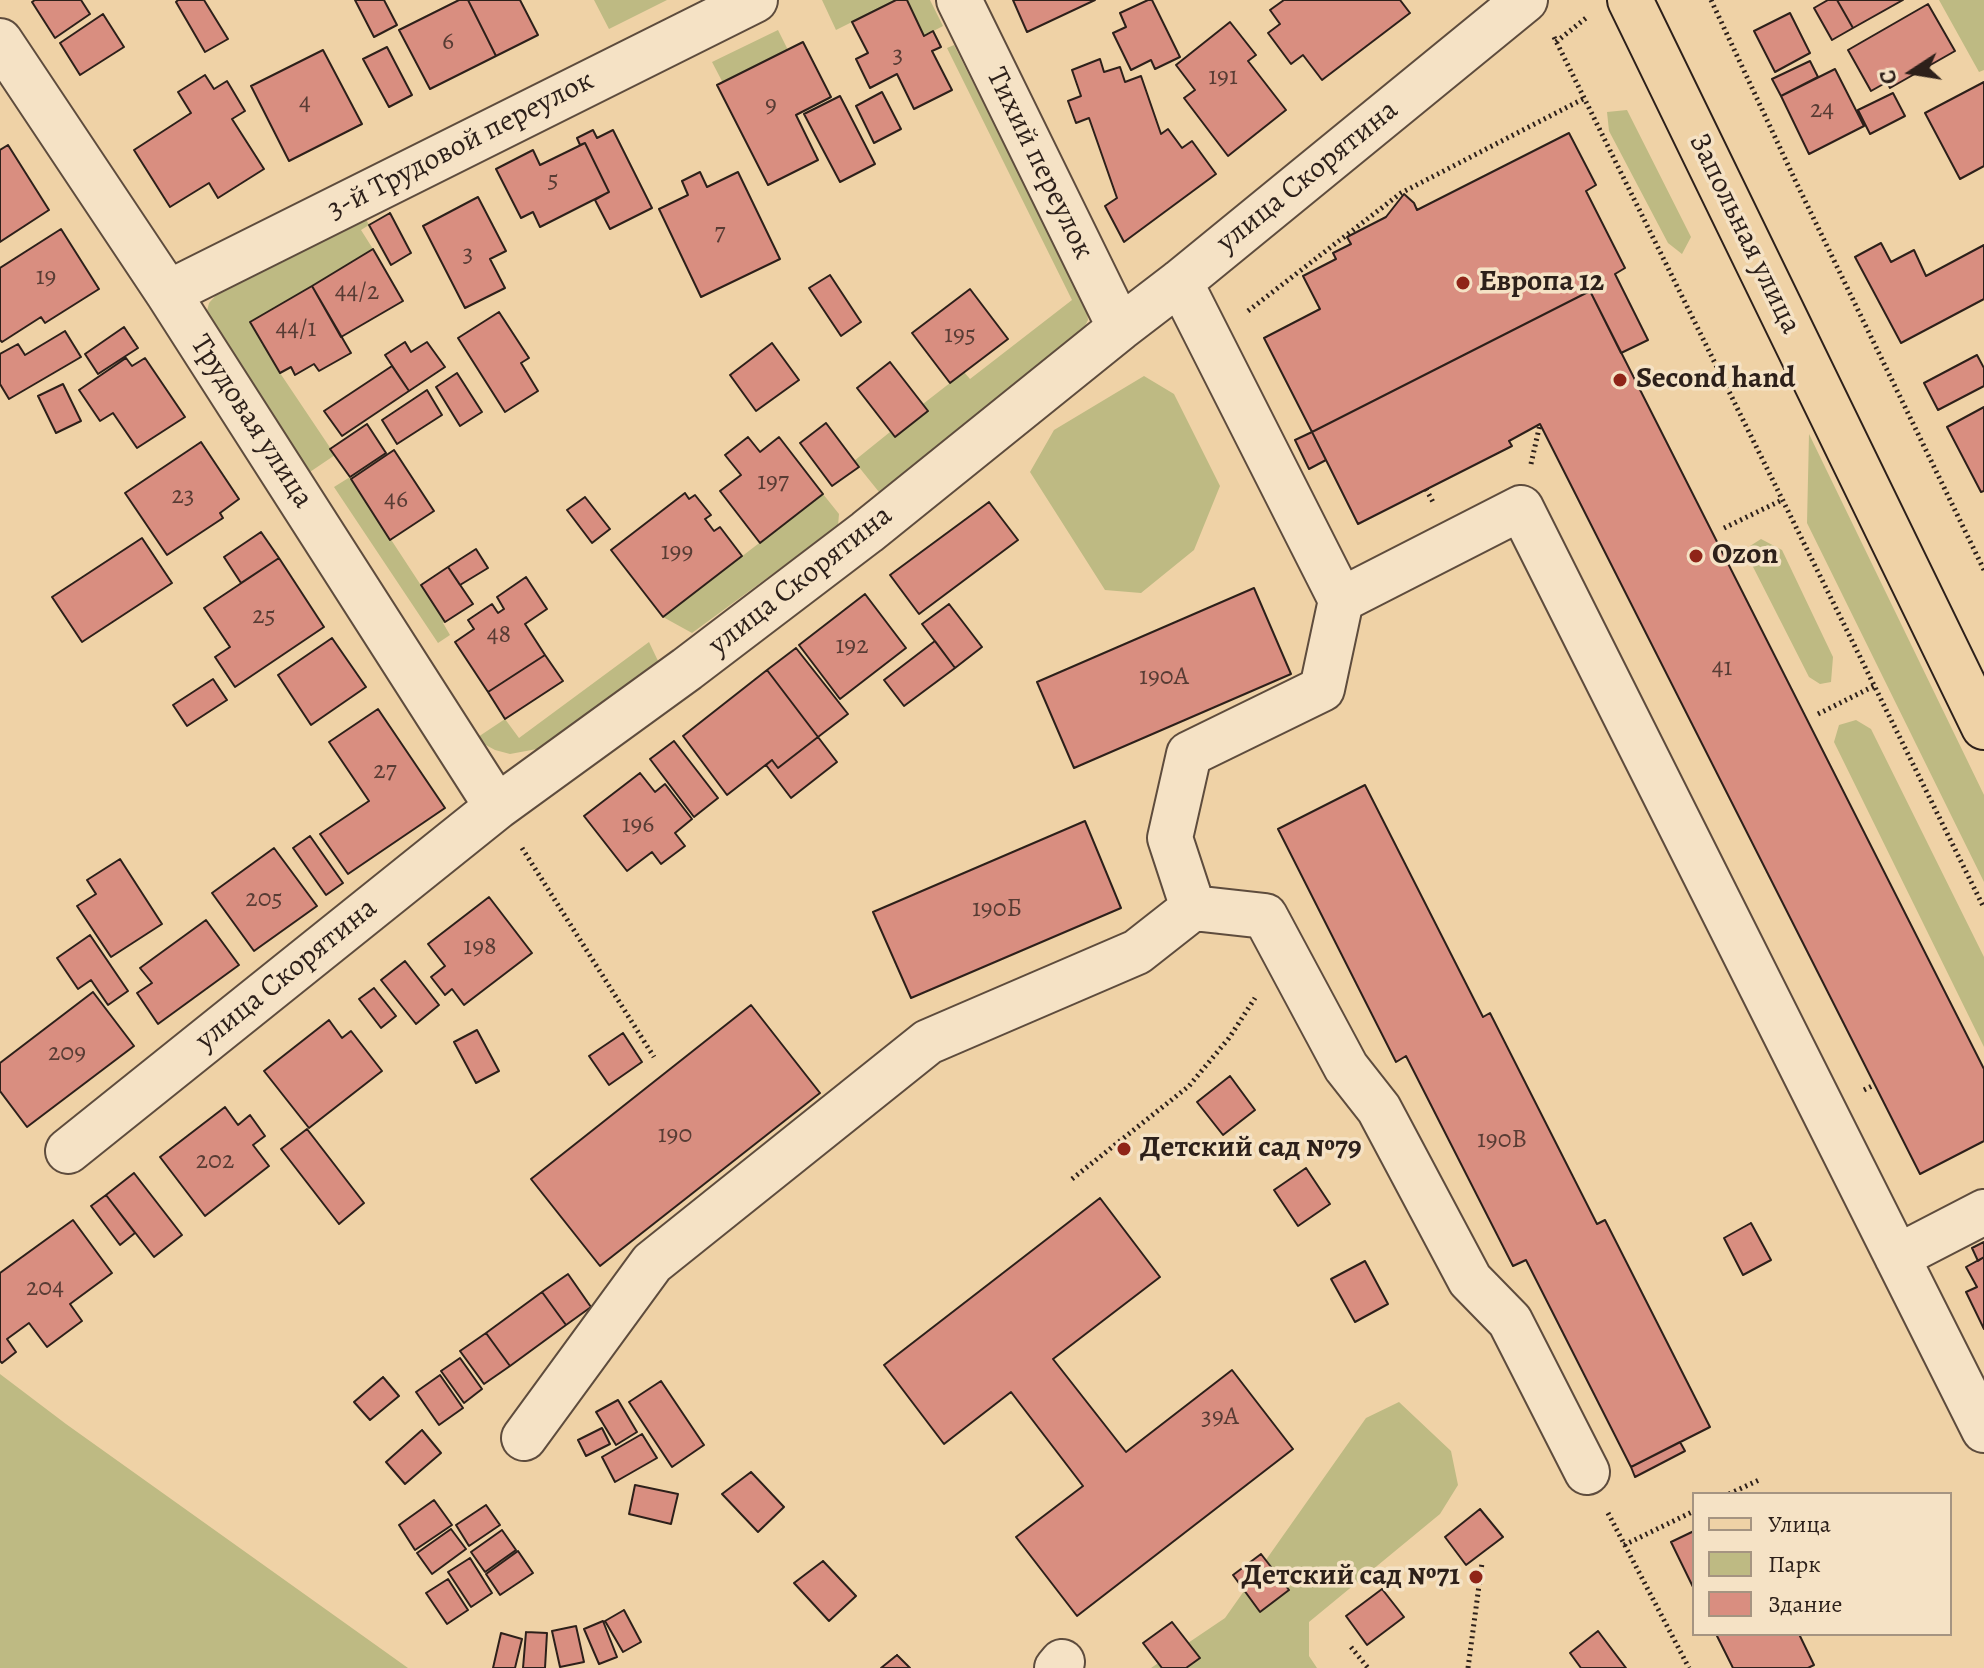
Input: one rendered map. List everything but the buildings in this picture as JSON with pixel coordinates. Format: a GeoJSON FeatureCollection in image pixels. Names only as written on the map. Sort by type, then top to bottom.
{"type":"FeatureCollection","features":[{"type":"Feature","properties":{"kind":"main road","name":"Запольная улица"},"geometry":{"type":"LineString","coordinates":[[1630,0],[1984,727]]}},
{"type":"Feature","properties":{"kind":"street","name":"3-й Трудовой переулок"},"geometry":{"type":"LineString","coordinates":[[168,293],[755,0]]}},
{"type":"Feature","properties":{"kind":"street","name":"Тихий переулок"},"geometry":{"type":"LineString","coordinates":[[959,0],[1120,328]]}},
{"type":"Feature","properties":{"kind":"street","name":"улица Скорятина"},"geometry":{"type":"LineString","coordinates":[[68,1151],[497,807],[687,669],[867,532],[1120,328],[1538,14]]}},
{"type":"Feature","properties":{"kind":"street","name":"Трудовая улица"},"geometry":{"type":"LineString","coordinates":[[0,41],[168,293],[497,807]]}},
{"type":"Feature","properties":{"kind":"street"},"geometry":{"type":"LineString","coordinates":[[1180,282],[1341,600],[1322,689],[1189,754],[1170,838],[1193,908]]}},
{"type":"Feature","properties":{"kind":"street"},"geometry":{"type":"LineString","coordinates":[[1341,600],[1521,508],[1984,1430]]}},
{"type":"Feature","properties":{"kind":"street"},"geometry":{"type":"LineString","coordinates":[[524,1438],[652,1263],[928,1042],[1137,952],[1193,908],[1265,916],[1346,1067],[1379,1109],[1470,1280],[1510,1321],[1587,1472]]}},
{"type":"Feature","properties":{"kind":"street"},"geometry":{"type":"LineString","coordinates":[[1897,1257],[1984,1212]]}},
{"type":"Feature","properties":{"kind":"path"},"geometry":{"type":"LineString","coordinates":[[1711,0],[1984,570]]}},
{"type":"Feature","properties":{"kind":"path"},"geometry":{"type":"LineString","coordinates":[[1538,14],[1556,42],[1984,908]]}},
{"type":"Feature","properties":{"kind":"path"},"geometry":{"type":"LineString","coordinates":[[1556,42],[1588,17]]}},
{"type":"Feature","properties":{"kind":"path"},"geometry":{"type":"LineString","coordinates":[[1210,340],[1401,193],[1583,99]]}},
{"type":"Feature","properties":{"kind":"path"},"geometry":{"type":"LineString","coordinates":[[1724,528],[1782,500]]}},
{"type":"Feature","properties":{"kind":"path"},"geometry":{"type":"LineString","coordinates":[[1818,714],[1874,686]]}},
{"type":"Feature","properties":{"kind":"path"},"geometry":{"type":"LineString","coordinates":[[497,807],[654,1057]]}},
{"type":"Feature","properties":{"kind":"path"},"geometry":{"type":"LineString","coordinates":[[1072,1179],[1189,1086],[1229,1038],[1286,952]]}},
{"type":"Feature","properties":{"kind":"path"},"geometry":{"type":"LineString","coordinates":[[1587,1472],[1689,1668]]}},
{"type":"Feature","properties":{"kind":"path"},"geometry":{"type":"LineString","coordinates":[[1733,1492],[1759,1480]]}},
{"type":"Feature","properties":{"kind":"path"},"geometry":{"type":"LineString","coordinates":[[1624,1545],[1692,1512]]}},
{"type":"Feature","properties":{"kind":"path"},"geometry":{"type":"LineString","coordinates":[[1468,1668],[1482,1563]]}},
{"type":"Feature","properties":{"kind":"path"},"geometry":{"type":"LineString","coordinates":[[1351,1647],[1368,1668]]}},
{"type":"Feature","properties":{"kind":"green space"},"geometry":{"type":"Polygon","coordinates":[[[594,0],[667,0],[609,29],[594,0]]]}},
{"type":"Feature","properties":{"kind":"green space"},"geometry":{"type":"Polygon","coordinates":[[[822,0],[896,0],[836,30],[822,0]]]}},
{"type":"Feature","properties":{"kind":"green space"},"geometry":{"type":"Polygon","coordinates":[[[907,0],[930,0],[943,26],[924,36],[907,0]]]}},
{"type":"Feature","properties":{"kind":"green space"},"geometry":{"type":"Polygon","coordinates":[[[1939,0],[1984,0],[1984,70],[1979,72],[1939,0]]]}},
{"type":"Feature","properties":{"kind":"green space"},"geometry":{"type":"Polygon","coordinates":[[[778,30],[788,50],[723,83],[712,62],[778,30]]]}},
{"type":"Feature","properties":{"kind":"green space"},"geometry":{"type":"Polygon","coordinates":[[[954,45],[1087,310],[1088,320],[1084,328],[879,492],[854,461],[890,432],[895,437],[928,411],[923,404],[964,372],[970,379],[1072,300],[947,48],[954,45]]]}},
{"type":"Feature","properties":{"kind":"green space"},"geometry":{"type":"Polygon","coordinates":[[[1627,110],[1691,237],[1682,254],[1668,243],[1609,131],[1607,112],[1627,110]]]}},
{"type":"Feature","properties":{"kind":"green space"},"geometry":{"type":"Polygon","coordinates":[[[365,217],[369,225],[361,230],[373,249],[250,323],[335,455],[301,478],[206,315],[209,303],[218,293],[365,217]]]}},
{"type":"Feature","properties":{"kind":"green space"},"geometry":{"type":"Polygon","coordinates":[[[1144,376],[1174,394],[1220,486],[1194,550],[1141,593],[1105,590],[1030,472],[1054,430],[1144,376]]]}},
{"type":"Feature","properties":{"kind":"green space"},"geometry":{"type":"Polygon","coordinates":[[[1809,434],[1984,795],[1984,882],[1807,523],[1809,434]]]}},
{"type":"Feature","properties":{"kind":"green space"},"geometry":{"type":"Polygon","coordinates":[[[350,477],[445,622],[450,635],[438,643],[334,487],[350,477]]]}},
{"type":"Feature","properties":{"kind":"green space"},"geometry":{"type":"Polygon","coordinates":[[[823,494],[839,514],[838,526],[692,633],[663,617],[823,494]]]}},
{"type":"Feature","properties":{"kind":"green space"},"geometry":{"type":"Polygon","coordinates":[[[1761,539],[1782,550],[1833,657],[1831,682],[1820,684],[1809,677],[1749,559],[1750,546],[1761,539]]]}},
{"type":"Feature","properties":{"kind":"green space"},"geometry":{"type":"Polygon","coordinates":[[[649,642],[659,663],[553,742],[537,749],[510,754],[495,750],[478,737],[505,719],[519,738],[649,642]]]}},
{"type":"Feature","properties":{"kind":"green space"},"geometry":{"type":"Polygon","coordinates":[[[1856,720],[1871,729],[1984,957],[1984,1047],[1834,742],[1839,725],[1856,720]]]}},
{"type":"Feature","properties":{"kind":"green space"},"geometry":{"type":"Polygon","coordinates":[[[0,1374],[66,1424],[408,1668],[0,1668],[0,1374]]]}},
{"type":"Feature","properties":{"kind":"green space"},"geometry":{"type":"Polygon","coordinates":[[[1399,1402],[1451,1451],[1458,1485],[1440,1514],[1309,1622],[1309,1656],[1317,1668],[1151,1668],[1225,1618],[1366,1418],[1399,1402]]]}},
{"type":"Feature","properties":{"kind":"place","name":"Европа 12"},"geometry":{"type":"Point","coordinates":[1463,283]}},
{"type":"Feature","properties":{"kind":"place","name":"Second hand"},"geometry":{"type":"Point","coordinates":[1620,380]}},
{"type":"Feature","properties":{"kind":"place","name":"Ozon"},"geometry":{"type":"Point","coordinates":[1696,556]}},
{"type":"Feature","properties":{"kind":"place","name":"Детский сад №79"},"geometry":{"type":"Point","coordinates":[1124,1149]}},
{"type":"Feature","properties":{"kind":"place","name":"Детский сад №71"},"geometry":{"type":"Point","coordinates":[1476,1577]}}]}
